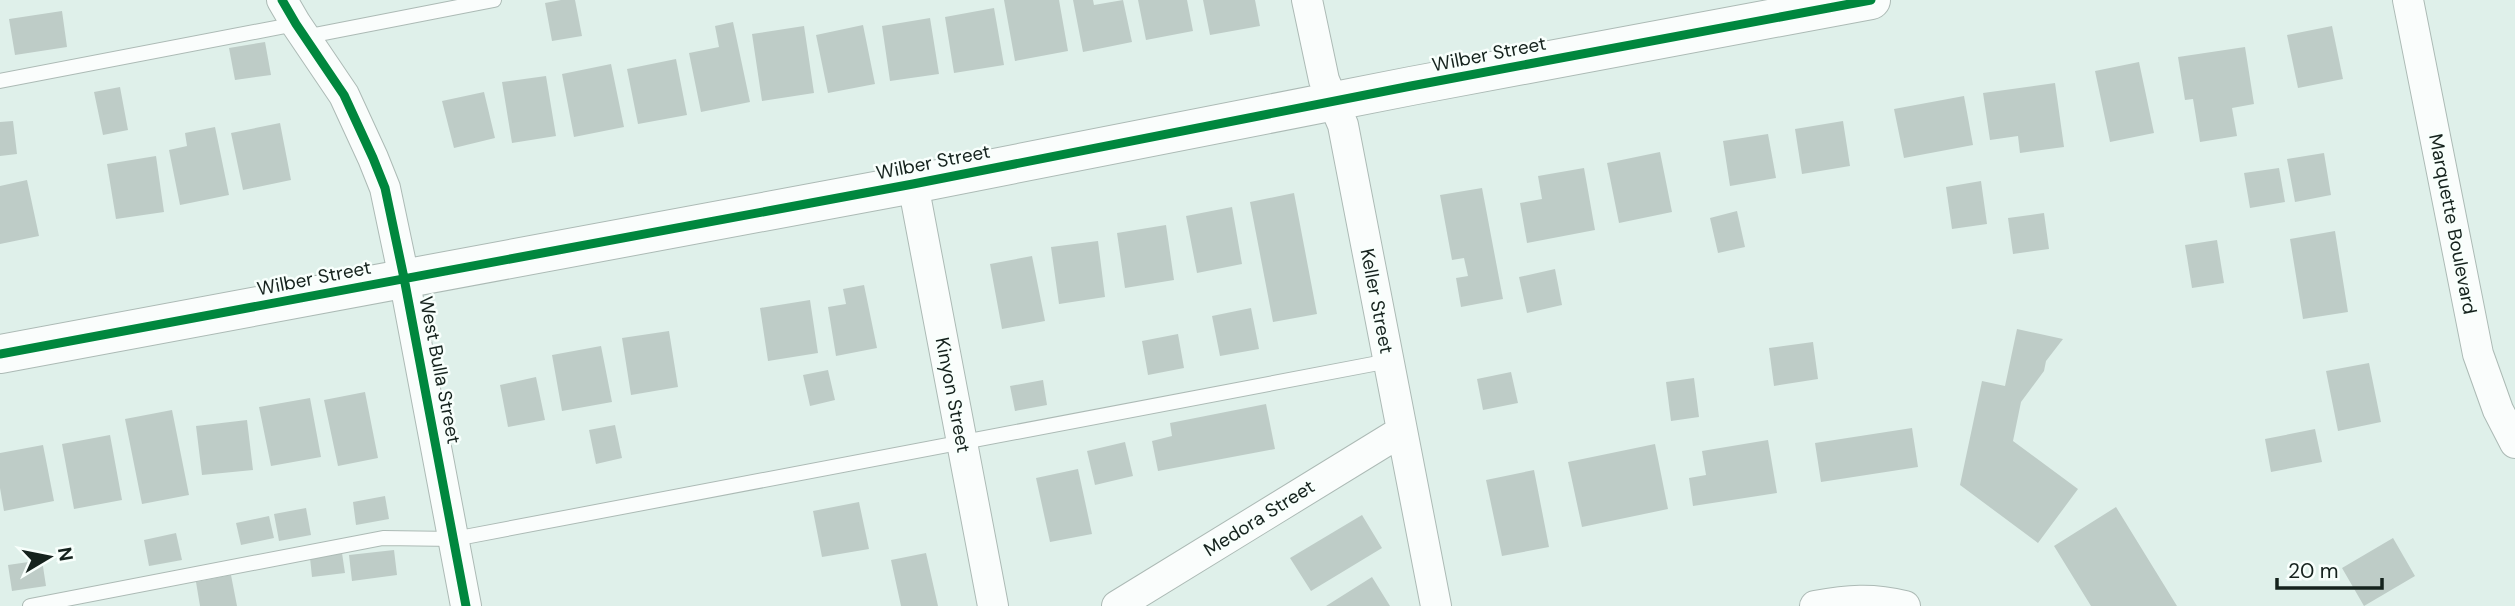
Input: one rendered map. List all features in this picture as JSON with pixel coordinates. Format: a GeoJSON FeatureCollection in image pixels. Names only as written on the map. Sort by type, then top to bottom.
{"type":"FeatureCollection","features":[{"type":"Feature","properties":{"kind":"street","name":"Keller Street"},"geometry":{"type":"LineString","coordinates":[[1307,0],[1324,80],[1343,125],[1436,606]]}},
{"type":"Feature","properties":{"kind":"street","name":"Wilber Street"},"geometry":{"type":"LineString","coordinates":[[0,355],[913,184],[1871,0]]}},
{"type":"Feature","properties":{"kind":"street","name":"Marquette Boulevard"},"geometry":{"type":"LineString","coordinates":[[2408,0],[2478,354],[2498,410],[2515,443]]}},
{"type":"Feature","properties":{"kind":"street","name":"West Bulla Street"},"geometry":{"type":"LineString","coordinates":[[294,21],[344,95],[385,188],[466,606]]}},
{"type":"Feature","properties":{"kind":"street","name":"Kinyon Street"},"geometry":{"type":"LineString","coordinates":[[913,184],[993,606]]}},
{"type":"Feature","properties":{"kind":"street","name":"Medora Street"},"geometry":{"type":"LineString","coordinates":[[1117,606],[1402,431]]}},
{"type":"Feature","properties":{"kind":"street"},"geometry":{"type":"LineString","coordinates":[[1815,606],[1849,600],[1882,600],[1905,606]]}},
{"type":"Feature","properties":{"kind":"lane"},"geometry":{"type":"LineString","coordinates":[[0,81],[294,21],[494,0]]}},
{"type":"Feature","properties":{"kind":"lane"},"geometry":{"type":"LineString","coordinates":[[30,606],[383,538],[454,539],[1389,361]]}},
{"type":"Feature","properties":{"kind":"building"},"geometry":{"type":"Polygon","coordinates":[[[575,0],[582,36],[552,41],[545,3],[575,0]]]}},
{"type":"Feature","properties":{"kind":"building"},"geometry":{"type":"Polygon","coordinates":[[[1004,0],[1059,0],[1068,51],[1015,61],[1004,0]]]}},
{"type":"Feature","properties":{"kind":"building"},"geometry":{"type":"Polygon","coordinates":[[[1073,0],[1093,0],[1094,5],[1123,0],[1132,42],[1083,52],[1073,0]]]}},
{"type":"Feature","properties":{"kind":"building"},"geometry":{"type":"Polygon","coordinates":[[[1138,0],[1187,0],[1193,31],[1146,40],[1138,0]]]}},
{"type":"Feature","properties":{"kind":"building"},"geometry":{"type":"Polygon","coordinates":[[[1203,0],[1255,0],[1260,26],[1210,35],[1203,0]]]}},
{"type":"Feature","properties":{"kind":"building"},"geometry":{"type":"Polygon","coordinates":[[[994,8],[1004,65],[954,73],[945,17],[994,8]]]}},
{"type":"Feature","properties":{"kind":"building"},"geometry":{"type":"Polygon","coordinates":[[[62,11],[67,47],[15,55],[9,19],[62,11]]]}},
{"type":"Feature","properties":{"kind":"building"},"geometry":{"type":"Polygon","coordinates":[[[930,18],[939,74],[890,81],[882,26],[930,18]]]}},
{"type":"Feature","properties":{"kind":"building"},"geometry":{"type":"Polygon","coordinates":[[[733,22],[750,102],[701,112],[689,53],[719,47],[715,26],[733,22]]]}},
{"type":"Feature","properties":{"kind":"building"},"geometry":{"type":"Polygon","coordinates":[[[863,25],[875,84],[828,93],[816,35],[863,25]]]}},
{"type":"Feature","properties":{"kind":"building"},"geometry":{"type":"Polygon","coordinates":[[[804,26],[814,93],[762,101],[752,34],[804,26]]]}},
{"type":"Feature","properties":{"kind":"building"},"geometry":{"type":"Polygon","coordinates":[[[2332,26],[2343,79],[2298,88],[2287,35],[2332,26]]]}},
{"type":"Feature","properties":{"kind":"building"},"geometry":{"type":"Polygon","coordinates":[[[265,42],[271,75],[235,80],[229,48],[265,42]]]}},
{"type":"Feature","properties":{"kind":"building"},"geometry":{"type":"Polygon","coordinates":[[[2245,47],[2254,104],[2232,108],[2237,136],[2200,142],[2193,99],[2185,100],[2178,57],[2245,47]]]}},
{"type":"Feature","properties":{"kind":"building"},"geometry":{"type":"Polygon","coordinates":[[[676,59],[687,115],[638,124],[627,69],[676,59]]]}},
{"type":"Feature","properties":{"kind":"building"},"geometry":{"type":"Polygon","coordinates":[[[2139,62],[2154,133],[2110,142],[2095,71],[2139,62]]]}},
{"type":"Feature","properties":{"kind":"building"},"geometry":{"type":"Polygon","coordinates":[[[611,64],[624,127],[574,137],[562,74],[611,64]]]}},
{"type":"Feature","properties":{"kind":"building"},"geometry":{"type":"Polygon","coordinates":[[[546,76],[556,136],[512,143],[502,82],[546,76]]]}},
{"type":"Feature","properties":{"kind":"building"},"geometry":{"type":"Polygon","coordinates":[[[2055,83],[2064,147],[2020,153],[2018,136],[1990,140],[1983,93],[2055,83]]]}},
{"type":"Feature","properties":{"kind":"building"},"geometry":{"type":"Polygon","coordinates":[[[120,87],[128,130],[103,135],[94,92],[120,87]]]}},
{"type":"Feature","properties":{"kind":"building"},"geometry":{"type":"Polygon","coordinates":[[[484,92],[495,138],[454,148],[442,101],[484,92]]]}},
{"type":"Feature","properties":{"kind":"building"},"geometry":{"type":"Polygon","coordinates":[[[1964,96],[1973,145],[1904,158],[1894,109],[1964,96]]]}},
{"type":"Feature","properties":{"kind":"building"},"geometry":{"type":"Polygon","coordinates":[[[13,121],[17,154],[0,156],[0,122],[13,121]]]}},
{"type":"Feature","properties":{"kind":"building"},"geometry":{"type":"Polygon","coordinates":[[[1843,121],[1850,166],[1802,174],[1795,129],[1843,121]]]}},
{"type":"Feature","properties":{"kind":"building"},"geometry":{"type":"Polygon","coordinates":[[[280,123],[291,180],[243,190],[231,133],[280,123]]]}},
{"type":"Feature","properties":{"kind":"building"},"geometry":{"type":"Polygon","coordinates":[[[215,127],[229,195],[180,205],[169,150],[187,146],[185,133],[215,127]]]}},
{"type":"Feature","properties":{"kind":"building"},"geometry":{"type":"Polygon","coordinates":[[[1768,134],[1776,178],[1730,186],[1723,141],[1768,134]]]}},
{"type":"Feature","properties":{"kind":"building"},"geometry":{"type":"Polygon","coordinates":[[[1660,152],[1672,212],[1619,223],[1607,163],[1660,152]]]}},
{"type":"Feature","properties":{"kind":"building"},"geometry":{"type":"Polygon","coordinates":[[[2324,153],[2331,195],[2295,202],[2287,159],[2324,153]]]}},
{"type":"Feature","properties":{"kind":"building"},"geometry":{"type":"Polygon","coordinates":[[[156,156],[164,212],[116,219],[107,164],[156,156]]]}},
{"type":"Feature","properties":{"kind":"building"},"geometry":{"type":"Polygon","coordinates":[[[1584,168],[1595,230],[1527,243],[1520,203],[1542,199],[1538,176],[1584,168]]]}},
{"type":"Feature","properties":{"kind":"building"},"geometry":{"type":"Polygon","coordinates":[[[2279,168],[2285,202],[2250,208],[2244,173],[2279,168]]]}},
{"type":"Feature","properties":{"kind":"building"},"geometry":{"type":"Polygon","coordinates":[[[27,180],[39,236],[0,244],[0,186],[27,180]]]}},
{"type":"Feature","properties":{"kind":"building"},"geometry":{"type":"Polygon","coordinates":[[[1981,181],[1987,224],[1952,229],[1946,187],[1981,181]]]}},
{"type":"Feature","properties":{"kind":"building"},"geometry":{"type":"Polygon","coordinates":[[[1482,188],[1503,299],[1461,307],[1456,278],[1468,276],[1464,258],[1452,260],[1440,195],[1482,188]]]}},
{"type":"Feature","properties":{"kind":"building"},"geometry":{"type":"Polygon","coordinates":[[[1294,193],[1317,314],[1273,322],[1250,202],[1294,193]]]}},
{"type":"Feature","properties":{"kind":"building"},"geometry":{"type":"Polygon","coordinates":[[[1232,207],[1242,264],[1197,273],[1186,216],[1232,207]]]}},
{"type":"Feature","properties":{"kind":"building"},"geometry":{"type":"Polygon","coordinates":[[[1737,211],[1745,247],[1718,253],[1710,218],[1737,211]]]}},
{"type":"Feature","properties":{"kind":"building"},"geometry":{"type":"Polygon","coordinates":[[[2044,213],[2049,249],[2013,254],[2008,218],[2044,213]]]}},
{"type":"Feature","properties":{"kind":"building"},"geometry":{"type":"Polygon","coordinates":[[[1166,225],[1174,280],[1125,288],[1117,233],[1166,225]]]}},
{"type":"Feature","properties":{"kind":"building"},"geometry":{"type":"Polygon","coordinates":[[[2335,231],[2348,312],[2303,319],[2290,239],[2335,231]]]}},
{"type":"Feature","properties":{"kind":"building"},"geometry":{"type":"Polygon","coordinates":[[[2217,240],[2224,283],[2192,288],[2185,245],[2217,240]]]}},
{"type":"Feature","properties":{"kind":"building"},"geometry":{"type":"Polygon","coordinates":[[[1098,241],[1105,297],[1059,304],[1051,247],[1098,241]]]}},
{"type":"Feature","properties":{"kind":"building"},"geometry":{"type":"Polygon","coordinates":[[[1032,256],[1045,321],[1002,329],[990,264],[1032,256]]]}},
{"type":"Feature","properties":{"kind":"building"},"geometry":{"type":"Polygon","coordinates":[[[1555,269],[1562,305],[1527,313],[1519,277],[1555,269]]]}},
{"type":"Feature","properties":{"kind":"building"},"geometry":{"type":"Polygon","coordinates":[[[864,285],[877,348],[836,356],[828,307],[846,304],[843,289],[864,285]]]}},
{"type":"Feature","properties":{"kind":"building"},"geometry":{"type":"Polygon","coordinates":[[[810,300],[818,353],[768,361],[760,308],[810,300]]]}},
{"type":"Feature","properties":{"kind":"building"},"geometry":{"type":"Polygon","coordinates":[[[1251,308],[1259,349],[1220,356],[1212,316],[1251,308]]]}},
{"type":"Feature","properties":{"kind":"building"},"geometry":{"type":"Polygon","coordinates":[[[2017,329],[2063,339],[2021,402],[2013,441],[2078,489],[2038,543],[1960,485],[1982,381],[2005,386],[2017,329]]]}},
{"type":"Feature","properties":{"kind":"building"},"geometry":{"type":"Polygon","coordinates":[[[669,331],[678,387],[631,395],[622,338],[669,331]]]}},
{"type":"Feature","properties":{"kind":"building"},"geometry":{"type":"Polygon","coordinates":[[[1178,334],[1184,368],[1148,375],[1142,341],[1178,334]]]}},
{"type":"Feature","properties":{"kind":"building"},"geometry":{"type":"Polygon","coordinates":[[[1813,342],[1818,379],[1774,386],[1769,348],[1813,342]]]}},
{"type":"Feature","properties":{"kind":"building"},"geometry":{"type":"Polygon","coordinates":[[[601,346],[612,402],[562,411],[552,355],[601,346]]]}},
{"type":"Feature","properties":{"kind":"building"},"geometry":{"type":"Polygon","coordinates":[[[2369,363],[2381,422],[2338,431],[2326,371],[2369,363]]]}},
{"type":"Feature","properties":{"kind":"building"},"geometry":{"type":"Polygon","coordinates":[[[828,370],[835,400],[810,406],[803,375],[828,370]]]}},
{"type":"Feature","properties":{"kind":"building"},"geometry":{"type":"Polygon","coordinates":[[[1511,372],[1518,403],[1483,410],[1477,379],[1511,372]]]}},
{"type":"Feature","properties":{"kind":"building"},"geometry":{"type":"Polygon","coordinates":[[[536,377],[545,420],[508,427],[500,385],[536,377]]]}},
{"type":"Feature","properties":{"kind":"building"},"geometry":{"type":"Polygon","coordinates":[[[1694,378],[1699,417],[1671,421],[1666,382],[1694,378]]]}},
{"type":"Feature","properties":{"kind":"building"},"geometry":{"type":"Polygon","coordinates":[[[1043,380],[1047,405],[1015,411],[1010,386],[1043,380]]]}},
{"type":"Feature","properties":{"kind":"building"},"geometry":{"type":"Polygon","coordinates":[[[365,392],[378,458],[338,466],[324,400],[365,392]]]}},
{"type":"Feature","properties":{"kind":"building"},"geometry":{"type":"Polygon","coordinates":[[[310,398],[321,457],[271,466],[259,407],[310,398]]]}},
{"type":"Feature","properties":{"kind":"building"},"geometry":{"type":"Polygon","coordinates":[[[1266,404],[1275,449],[1158,471],[1152,441],[1172,436],[1170,423],[1266,404]]]}},
{"type":"Feature","properties":{"kind":"building"},"geometry":{"type":"Polygon","coordinates":[[[172,410],[189,495],[142,504],[125,419],[172,410]]]}},
{"type":"Feature","properties":{"kind":"building"},"geometry":{"type":"Polygon","coordinates":[[[247,420],[253,470],[202,475],[196,426],[247,420]]]}},
{"type":"Feature","properties":{"kind":"building"},"geometry":{"type":"Polygon","coordinates":[[[615,425],[622,458],[596,464],[589,430],[615,425]]]}},
{"type":"Feature","properties":{"kind":"building"},"geometry":{"type":"Polygon","coordinates":[[[1912,428],[1918,467],[1821,482],[1815,443],[1912,428]]]}},
{"type":"Feature","properties":{"kind":"building"},"geometry":{"type":"Polygon","coordinates":[[[2315,429],[2322,462],[2271,472],[2265,439],[2315,429]]]}},
{"type":"Feature","properties":{"kind":"building"},"geometry":{"type":"Polygon","coordinates":[[[110,435],[122,500],[74,509],[62,444],[110,435]]]}},
{"type":"Feature","properties":{"kind":"building"},"geometry":{"type":"Polygon","coordinates":[[[1768,440],[1777,493],[1693,506],[1689,478],[1706,475],[1702,451],[1768,440]]]}},
{"type":"Feature","properties":{"kind":"building"},"geometry":{"type":"Polygon","coordinates":[[[1125,442],[1133,476],[1095,485],[1087,451],[1125,442]]]}},
{"type":"Feature","properties":{"kind":"building"},"geometry":{"type":"Polygon","coordinates":[[[1655,444],[1668,509],[1582,527],[1568,462],[1655,444]]]}},
{"type":"Feature","properties":{"kind":"building"},"geometry":{"type":"Polygon","coordinates":[[[43,445],[54,501],[4,511],[0,488],[0,453],[43,445]]]}},
{"type":"Feature","properties":{"kind":"building"},"geometry":{"type":"Polygon","coordinates":[[[1078,469],[1092,534],[1050,542],[1036,478],[1078,469]]]}},
{"type":"Feature","properties":{"kind":"building"},"geometry":{"type":"Polygon","coordinates":[[[1534,470],[1549,547],[1502,556],[1486,480],[1534,470]]]}},
{"type":"Feature","properties":{"kind":"building"},"geometry":{"type":"Polygon","coordinates":[[[385,496],[389,519],[356,525],[353,502],[385,496]]]}},
{"type":"Feature","properties":{"kind":"building"},"geometry":{"type":"Polygon","coordinates":[[[859,502],[869,549],[822,557],[813,511],[859,502]]]}},
{"type":"Feature","properties":{"kind":"building"},"geometry":{"type":"Polygon","coordinates":[[[2116,507],[2177,606],[2091,606],[2054,546],[2116,507]]]}},
{"type":"Feature","properties":{"kind":"building"},"geometry":{"type":"Polygon","coordinates":[[[306,508],[311,535],[279,541],[274,514],[306,508]]]}},
{"type":"Feature","properties":{"kind":"building"},"geometry":{"type":"Polygon","coordinates":[[[1362,515],[1382,548],[1311,591],[1290,558],[1362,515]]]}},
{"type":"Feature","properties":{"kind":"building"},"geometry":{"type":"Polygon","coordinates":[[[269,516],[274,538],[241,545],[236,523],[269,516]]]}},
{"type":"Feature","properties":{"kind":"building"},"geometry":{"type":"Polygon","coordinates":[[[176,533],[182,560],[149,566],[144,540],[176,533]]]}},
{"type":"Feature","properties":{"kind":"building"},"geometry":{"type":"Polygon","coordinates":[[[2393,538],[2415,576],[2364,606],[2342,568],[2393,538]]]}},
{"type":"Feature","properties":{"kind":"building"},"geometry":{"type":"Polygon","coordinates":[[[394,550],[397,575],[352,581],[349,555],[394,550]]]}},
{"type":"Feature","properties":{"kind":"building"},"geometry":{"type":"Polygon","coordinates":[[[342,553],[345,573],[312,577],[310,558],[342,553]]]}},
{"type":"Feature","properties":{"kind":"building"},"geometry":{"type":"Polygon","coordinates":[[[926,553],[938,606],[901,606],[891,560],[926,553]]]}},
{"type":"Feature","properties":{"kind":"building"},"geometry":{"type":"Polygon","coordinates":[[[42,560],[46,586],[12,591],[8,565],[42,560]]]}},
{"type":"Feature","properties":{"kind":"building"},"geometry":{"type":"Polygon","coordinates":[[[231,575],[237,606],[200,606],[196,582],[231,575]]]}},
{"type":"Feature","properties":{"kind":"building"},"geometry":{"type":"Polygon","coordinates":[[[1372,577],[1390,606],[1326,606],[1372,577]]]}},
{"type":"Feature","properties":{"kind":"cycle path"},"geometry":{"type":"LineString","coordinates":[[282,0],[344,95],[385,188],[466,606]]}},
{"type":"Feature","properties":{"kind":"cycle path"},"geometry":{"type":"LineString","coordinates":[[0,354],[913,184],[1411,86],[1871,0]]}}]}
